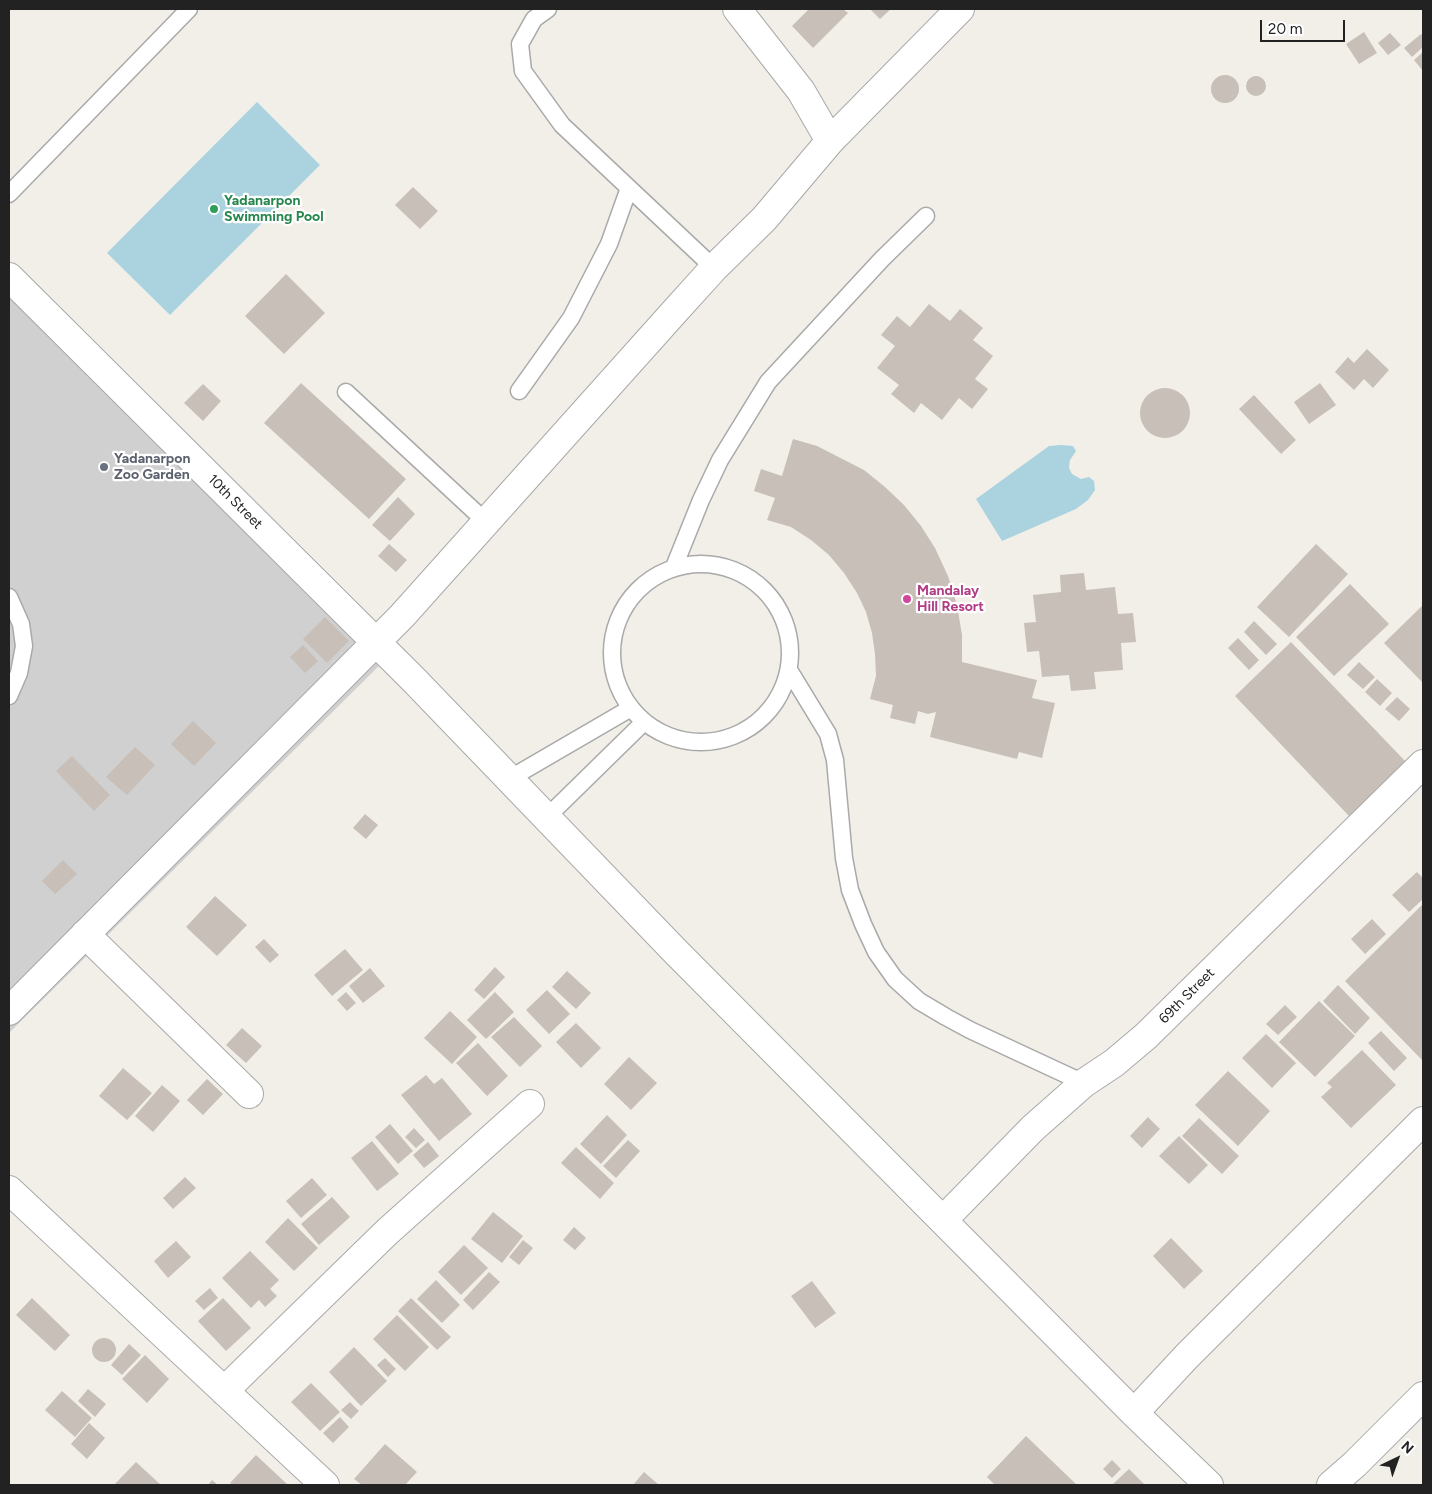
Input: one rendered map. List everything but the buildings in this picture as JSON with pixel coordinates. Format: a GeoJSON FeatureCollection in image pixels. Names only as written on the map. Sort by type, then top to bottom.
{"type":"FeatureCollection","features":[{"type":"Feature","properties":{"kind":"street"},"geometry":{"type":"LineString","coordinates":[[738,9],[801,91],[830,141]]}},
{"type":"Feature","properties":{"kind":"street"},"geometry":{"type":"LineString","coordinates":[[9,1011],[402,616],[485,521],[714,268],[764,218],[830,141],[960,9]]}},
{"type":"Feature","properties":{"kind":"street","name":"10th Street"},"geometry":{"type":"LineString","coordinates":[[9,277],[376,642],[668,944],[1134,1413],[1209,1485]]}},
{"type":"Feature","properties":{"kind":"street","name":"69th Street"},"geometry":{"type":"LineString","coordinates":[[943,1220],[1033,1128],[1084,1083],[1114,1063],[1146,1036],[1423,764]]}},
{"type":"Feature","properties":{"kind":"street"},"geometry":{"type":"LineString","coordinates":[[85,934],[248,1094]]}},
{"type":"Feature","properties":{"kind":"street"},"geometry":{"type":"LineString","coordinates":[[224,1392],[388,1232],[530,1104]]}},
{"type":"Feature","properties":{"kind":"street"},"geometry":{"type":"LineString","coordinates":[[1134,1413],[1187,1356],[1423,1121]]}},
{"type":"Feature","properties":{"kind":"street"},"geometry":{"type":"LineString","coordinates":[[9,1190],[325,1485]]}},
{"type":"Feature","properties":{"kind":"street"},"geometry":{"type":"LineString","coordinates":[[1332,1485],[1423,1396]]}},
{"type":"Feature","properties":{"kind":"lane"},"geometry":{"type":"LineString","coordinates":[[9,194],[189,9]]}},
{"type":"Feature","properties":{"kind":"lane"},"geometry":{"type":"LineString","coordinates":[[548,9],[534,19],[520,44],[523,71],[562,125],[714,268]]}},
{"type":"Feature","properties":{"kind":"lane"},"geometry":{"type":"LineString","coordinates":[[519,391],[571,318],[609,244],[629,188]]}},
{"type":"Feature","properties":{"kind":"lane"},"geometry":{"type":"LineString","coordinates":[[674,567],[701,500],[720,460],[768,382],[882,259],[926,216]]}},
{"type":"Feature","properties":{"kind":"lane"},"geometry":{"type":"LineString","coordinates":[[346,392],[485,521]]}},
{"type":"Feature","properties":{"kind":"lane"},"geometry":{"type":"LineString","coordinates":[[712,564],[731,568],[749,577],[765,590],[778,608],[787,627],[791,648],[790,670],[783,690],[772,708],[757,724],[739,735],[718,741],[697,742],[678,739],[660,732],[644,722],[631,708],[621,692],[614,674],[613,636],[618,617],[628,601],[641,586],[656,575],[674,567],[712,564]]}},
{"type":"Feature","properties":{"kind":"lane"},"geometry":{"type":"LineString","coordinates":[[9,597],[20,624],[24,646],[20,673],[9,696]]}},
{"type":"Feature","properties":{"kind":"lane"},"geometry":{"type":"LineString","coordinates":[[790,670],[828,734],[835,760],[843,849],[850,890],[862,924],[876,952],[895,979],[919,1001],[946,1017],[1084,1083]]}},
{"type":"Feature","properties":{"kind":"lane"},"geometry":{"type":"LineString","coordinates":[[509,779],[631,708]]}},
{"type":"Feature","properties":{"kind":"lane"},"geometry":{"type":"LineString","coordinates":[[546,818],[644,722]]}},
{"type":"Feature","properties":{"kind":"shaded area","name":"Yadanarpon Zoo Garden"},"geometry":{"type":"Polygon","coordinates":[[[9,277],[389,656],[9,1033],[9,277]]]}},
{"type":"Feature","properties":{"kind":"water","name":"Yadanarpon Swimming Pool"},"geometry":{"type":"Polygon","coordinates":[[[257,102],[320,165],[170,315],[107,253],[257,102]]]}},
{"type":"Feature","properties":{"kind":"water"},"geometry":{"type":"Polygon","coordinates":[[[1049,446],[1073,446],[1076,451],[1070,460],[1069,468],[1072,474],[1081,479],[1089,477],[1094,481],[1095,490],[1088,500],[1076,509],[1002,541],[976,499],[1049,446]]]}},
{"type":"Feature","properties":{"kind":"place","name":"Yadanarpon Swimming Pool"},"geometry":{"type":"Point","coordinates":[214,209]}},
{"type":"Feature","properties":{"kind":"place","name":"Yadanarpon Zoo Garden"},"geometry":{"type":"Point","coordinates":[104,467]}},
{"type":"Feature","properties":{"kind":"place","name":"Mandalay Hill Resort"},"geometry":{"type":"Point","coordinates":[907,599]}}]}
